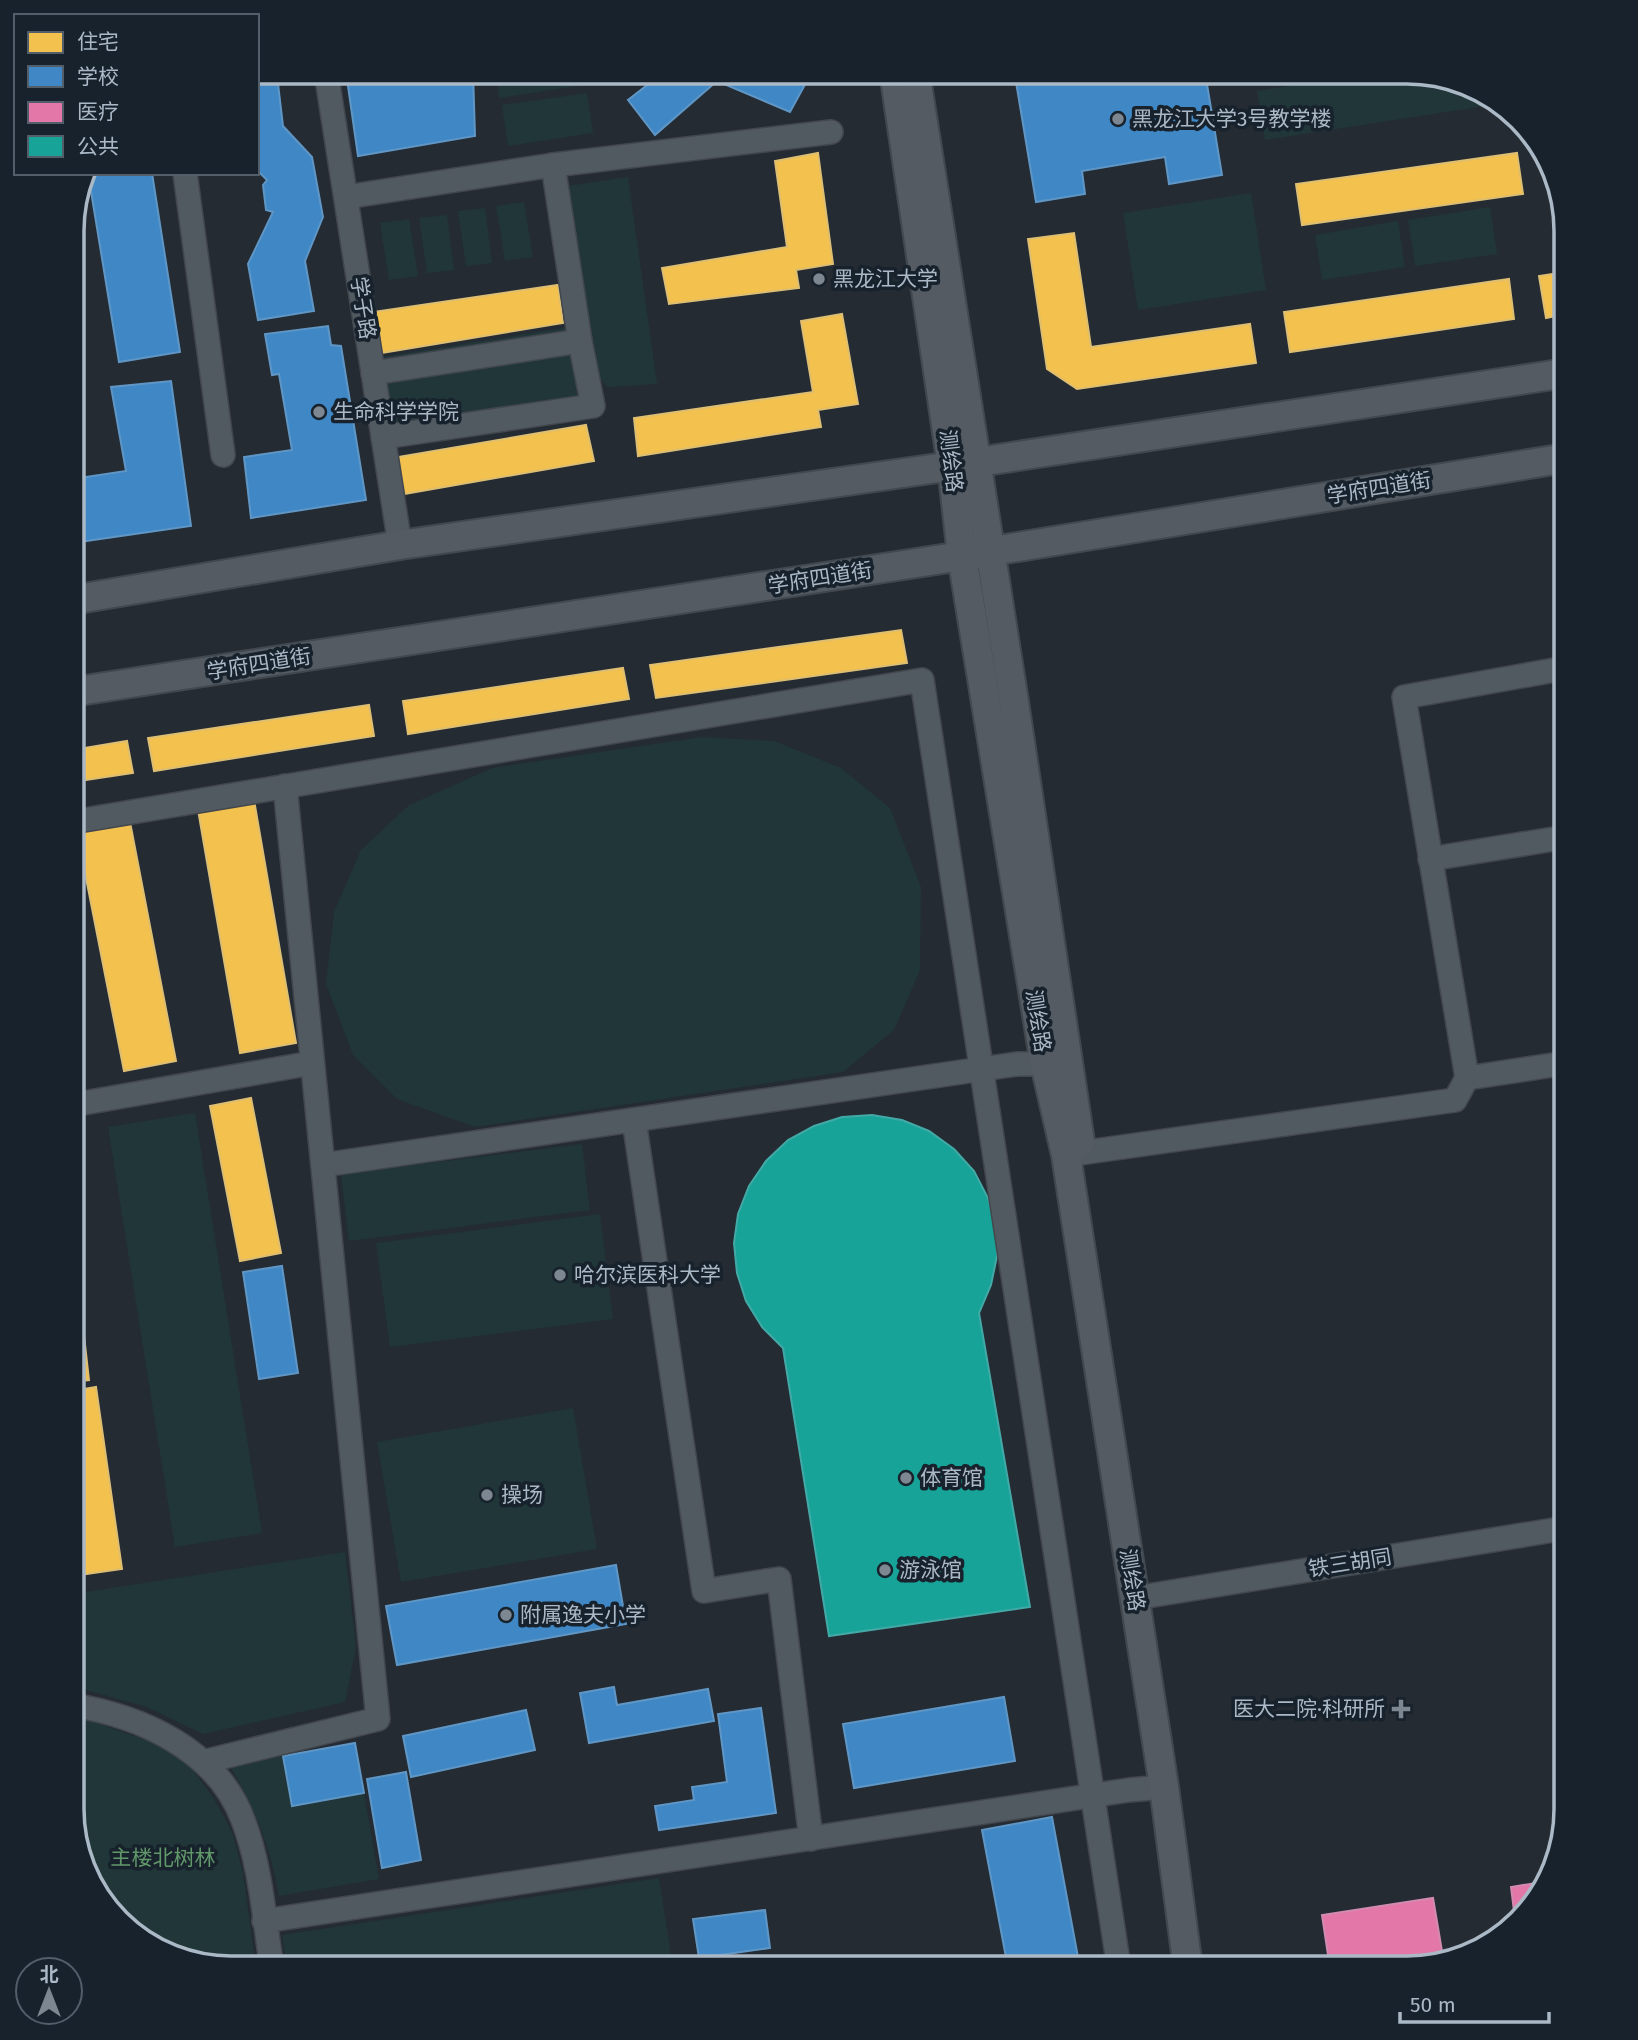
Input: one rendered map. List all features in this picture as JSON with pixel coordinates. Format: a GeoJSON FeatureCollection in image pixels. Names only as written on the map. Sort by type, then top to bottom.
{"type":"FeatureCollection","features":[{"type":"Feature","properties":{"kind":"main road","name":"测绘路"},"geometry":{"type":"LineString","coordinates":[[896,84],[964,464],[990,552],[1073,1154],[1141,1597],[1201,1956]]}},
{"type":"Feature","properties":{"kind":"main road","name":"测绘路"},"geometry":{"type":"LineString","coordinates":[[916,84],[964,464],[962,556],[1045,1064],[1073,1154]]}},
{"type":"Feature","properties":{"kind":"main road"},"geometry":{"type":"LineString","coordinates":[[84,598],[400,545],[964,464],[1554,375]]}},
{"type":"Feature","properties":{"kind":"main road","name":"学府四道街"},"geometry":{"type":"LineString","coordinates":[[84,690],[990,552],[1554,460]]}},
{"type":"Feature","properties":{"kind":"main road","name":"测绘路"},"geometry":{"type":"LineString","coordinates":[[1141,1597],[1186,1956]]}},
{"type":"Feature","properties":{"kind":"street","name":"学子路"},"geometry":{"type":"LineString","coordinates":[[329,84],[400,545]]}},
{"type":"Feature","properties":{"kind":"street"},"geometry":{"type":"LineString","coordinates":[[346,197],[554,165],[831,132]]}},
{"type":"Feature","properties":{"kind":"street"},"geometry":{"type":"LineString","coordinates":[[383,437],[593,406],[580,341],[554,165]]}},
{"type":"Feature","properties":{"kind":"street"},"geometry":{"type":"LineString","coordinates":[[185,175],[223,455]]}},
{"type":"Feature","properties":{"kind":"street"},"geometry":{"type":"LineString","coordinates":[[373,373],[580,341]]}},
{"type":"Feature","properties":{"kind":"street"},"geometry":{"type":"LineString","coordinates":[[1073,1154],[1455,1100],[1467,1078],[1404,697],[1554,670]]}},
{"type":"Feature","properties":{"kind":"street"},"geometry":{"type":"LineString","coordinates":[[84,820],[922,680],[1117,1956]]}},
{"type":"Feature","properties":{"kind":"street"},"geometry":{"type":"LineString","coordinates":[[203,1762],[378,1719],[285,786]]}},
{"type":"Feature","properties":{"kind":"street"},"geometry":{"type":"LineString","coordinates":[[1430,859],[1554,838]]}},
{"type":"Feature","properties":{"kind":"street"},"geometry":{"type":"LineString","coordinates":[[84,1103],[312,1063]]}},
{"type":"Feature","properties":{"kind":"street"},"geometry":{"type":"LineString","coordinates":[[323,1165],[982,1069],[1018,1064],[1045,1064]]}},
{"type":"Feature","properties":{"kind":"street"},"geometry":{"type":"LineString","coordinates":[[1467,1078],[1554,1065]]}},
{"type":"Feature","properties":{"kind":"street"},"geometry":{"type":"LineString","coordinates":[[634,1120],[704,1591],[779,1579],[811,1839]]}},
{"type":"Feature","properties":{"kind":"street","name":"铁三胡同"},"geometry":{"type":"LineString","coordinates":[[1141,1597],[1554,1530]]}},
{"type":"Feature","properties":{"kind":"street"},"geometry":{"type":"LineString","coordinates":[[84,1708],[131,1720],[171,1737],[203,1762],[225,1787],[243,1818],[254,1856],[270,1956]]}},
{"type":"Feature","properties":{"kind":"street"},"geometry":{"type":"LineString","coordinates":[[264,1921],[1164,1787]]}},
{"type":"Feature","properties":{"kind":"green space"},"geometry":{"type":"Polygon","coordinates":[[[497,84],[584,84],[584,85],[499,98],[497,84]]]}},
{"type":"Feature","properties":{"kind":"green space"},"geometry":{"type":"Polygon","coordinates":[[[1300,84],[1417,84],[1463,95],[1484,106],[1265,140],[1257,91],[1300,84]]]}},
{"type":"Feature","properties":{"kind":"green space"},"geometry":{"type":"Polygon","coordinates":[[[587,93],[593,133],[508,146],[502,105],[587,93]]]}},
{"type":"Feature","properties":{"kind":"green space"},"geometry":{"type":"Polygon","coordinates":[[[628,177],[657,384],[608,387],[589,367],[567,186],[628,177]]]}},
{"type":"Feature","properties":{"kind":"green space"},"geometry":{"type":"Polygon","coordinates":[[[1251,193],[1266,290],[1138,310],[1123,213],[1251,193]]]}},
{"type":"Feature","properties":{"kind":"green space"},"geometry":{"type":"Polygon","coordinates":[[[524,202],[533,257],[505,261],[496,206],[524,202]]]}},
{"type":"Feature","properties":{"kind":"green space"},"geometry":{"type":"Polygon","coordinates":[[[1490,207],[1497,254],[1415,266],[1408,220],[1490,207]]]}},
{"type":"Feature","properties":{"kind":"green space"},"geometry":{"type":"Polygon","coordinates":[[[485,208],[492,263],[466,266],[458,211],[485,208]]]}},
{"type":"Feature","properties":{"kind":"green space"},"geometry":{"type":"Polygon","coordinates":[[[447,215],[454,270],[427,273],[419,218],[447,215]]]}},
{"type":"Feature","properties":{"kind":"green space"},"geometry":{"type":"Polygon","coordinates":[[[409,219],[418,276],[389,280],[380,223],[409,219]]]}},
{"type":"Feature","properties":{"kind":"green space"},"geometry":{"type":"Polygon","coordinates":[[[1398,221],[1405,267],[1322,280],[1315,235],[1398,221]]]}},
{"type":"Feature","properties":{"kind":"green space"},"geometry":{"type":"Polygon","coordinates":[[[569,327],[584,402],[394,431],[382,357],[569,327]]]}},
{"type":"Feature","properties":{"kind":"green space"},"geometry":{"type":"Polygon","coordinates":[[[702,737],[774,741],[841,768],[890,808],[921,887],[920,970],[894,1030],[843,1072],[475,1127],[397,1099],[353,1055],[326,984],[334,912],[361,850],[409,805],[492,768],[702,737]]]}},
{"type":"Feature","properties":{"kind":"green space"},"geometry":{"type":"Polygon","coordinates":[[[195,1113],[262,1533],[175,1547],[108,1127],[195,1113]]]}},
{"type":"Feature","properties":{"kind":"green space"},"geometry":{"type":"Polygon","coordinates":[[[582,1144],[590,1210],[349,1241],[341,1174],[582,1144]]]}},
{"type":"Feature","properties":{"kind":"green space"},"geometry":{"type":"Polygon","coordinates":[[[600,1214],[613,1319],[390,1347],[376,1243],[600,1214]]]}},
{"type":"Feature","properties":{"kind":"green space","name":"操场"},"geometry":{"type":"Polygon","coordinates":[[[573,1408],[597,1549],[401,1582],[377,1442],[573,1408]]]}},
{"type":"Feature","properties":{"kind":"green space"},"geometry":{"type":"Polygon","coordinates":[[[345,1552],[356,1647],[345,1702],[203,1734],[147,1707],[84,1689],[84,1592],[345,1552]]]}},
{"type":"Feature","properties":{"kind":"green space","name":"主楼北树林"},"geometry":{"type":"Polygon","coordinates":[[[84,1720],[157,1744],[188,1764],[213,1797],[232,1832],[243,1872],[254,1956],[212,1955],[193,1951],[157,1936],[134,1920],[109,1891],[89,1847],[84,1809],[84,1720]]]}},
{"type":"Feature","properties":{"kind":"green space"},"geometry":{"type":"Polygon","coordinates":[[[283,1756],[292,1806],[364,1793],[379,1879],[279,1896],[261,1829],[230,1767],[283,1756]]]}},
{"type":"Feature","properties":{"kind":"green space"},"geometry":{"type":"Polygon","coordinates":[[[659,1878],[671,1956],[285,1956],[282,1935],[659,1878]]]}},
{"type":"Feature","properties":{"kind":"building: 住宅"},"geometry":{"type":"Polygon","coordinates":[[[818,153],[833,264],[796,270],[799,288],[669,304],[662,268],[787,247],[775,161],[818,153]]]}},
{"type":"Feature","properties":{"kind":"building: 住宅"},"geometry":{"type":"Polygon","coordinates":[[[1517,153],[1523,194],[1302,225],[1296,184],[1517,153]]]}},
{"type":"Feature","properties":{"kind":"building: 住宅"},"geometry":{"type":"Polygon","coordinates":[[[1074,233],[1091,347],[1250,324],[1256,363],[1077,389],[1047,369],[1028,239],[1074,233]]]}},
{"type":"Feature","properties":{"kind":"building: 住宅"},"geometry":{"type":"Polygon","coordinates":[[[1554,274],[1554,316],[1546,318],[1539,276],[1554,274]]]}},
{"type":"Feature","properties":{"kind":"building: 住宅"},"geometry":{"type":"Polygon","coordinates":[[[1509,279],[1514,319],[1290,352],[1284,312],[1509,279]]]}},
{"type":"Feature","properties":{"kind":"building: 住宅"},"geometry":{"type":"Polygon","coordinates":[[[558,285],[563,323],[381,353],[373,312],[558,285]]]}},
{"type":"Feature","properties":{"kind":"building: 住宅"},"geometry":{"type":"Polygon","coordinates":[[[842,314],[858,404],[818,410],[821,427],[638,456],[634,418],[813,392],[801,321],[842,314]]]}},
{"type":"Feature","properties":{"kind":"building: 住宅"},"geometry":{"type":"Polygon","coordinates":[[[586,425],[594,461],[404,494],[398,457],[586,425]]]}},
{"type":"Feature","properties":{"kind":"building: 住宅"},"geometry":{"type":"Polygon","coordinates":[[[901,630],[907,663],[656,698],[650,665],[901,630]]]}},
{"type":"Feature","properties":{"kind":"building: 住宅"},"geometry":{"type":"Polygon","coordinates":[[[623,668],[629,699],[408,734],[403,701],[623,668]]]}},
{"type":"Feature","properties":{"kind":"building: 住宅"},"geometry":{"type":"Polygon","coordinates":[[[369,705],[374,736],[154,771],[148,738],[369,705]]]}},
{"type":"Feature","properties":{"kind":"building: 住宅"},"geometry":{"type":"Polygon","coordinates":[[[127,741],[133,773],[84,780],[84,748],[127,741]]]}},
{"type":"Feature","properties":{"kind":"building: 住宅"},"geometry":{"type":"Polygon","coordinates":[[[253,794],[296,1043],[240,1053],[197,804],[253,794]]]}},
{"type":"Feature","properties":{"kind":"building: 住宅"},"geometry":{"type":"Polygon","coordinates":[[[130,822],[176,1061],[124,1071],[84,868],[84,831],[130,822]]]}},
{"type":"Feature","properties":{"kind":"building: 住宅"},"geometry":{"type":"Polygon","coordinates":[[[251,1098],[281,1253],[240,1261],[210,1106],[251,1098]]]}},
{"type":"Feature","properties":{"kind":"building: 住宅"},"geometry":{"type":"Polygon","coordinates":[[[84,1336],[89,1380],[84,1381],[84,1336]]]}},
{"type":"Feature","properties":{"kind":"building: 住宅"},"geometry":{"type":"Polygon","coordinates":[[[96,1387],[122,1569],[84,1574],[84,1389],[96,1387]]]}},
{"type":"Feature","properties":{"kind":"building: 学校"},"geometry":{"type":"Polygon","coordinates":[[[259,84],[278,84],[283,126],[312,157],[323,217],[305,261],[314,311],[258,320],[248,264],[273,212],[266,210],[263,185],[267,180],[259,172],[259,84]]]}},
{"type":"Feature","properties":{"kind":"building: 学校"},"geometry":{"type":"Polygon","coordinates":[[[348,84],[473,84],[475,136],[358,156],[348,84]]]}},
{"type":"Feature","properties":{"kind":"building: 学校"},"geometry":{"type":"Polygon","coordinates":[[[649,84],[714,84],[655,135],[628,100],[649,84]]]}},
{"type":"Feature","properties":{"kind":"building: 学校"},"geometry":{"type":"Polygon","coordinates":[[[724,84],[805,84],[790,112],[724,84]]]}},
{"type":"Feature","properties":{"kind":"building: 学校","name":"黑龙江大学3号教学楼"},"geometry":{"type":"Polygon","coordinates":[[[1016,84],[1207,84],[1222,175],[1169,184],[1165,157],[1082,171],[1085,194],[1036,202],[1016,84]]]}},
{"type":"Feature","properties":{"kind":"building: 学校"},"geometry":{"type":"Polygon","coordinates":[[[95,175],[152,175],[180,352],[119,362],[91,188],[95,175]]]}},
{"type":"Feature","properties":{"kind":"building: 学校","name":"生命科学学院"},"geometry":{"type":"Polygon","coordinates":[[[328,326],[331,345],[341,346],[366,500],[251,518],[244,457],[292,450],[279,374],[272,375],[265,334],[328,326]]]}},
{"type":"Feature","properties":{"kind":"building: 学校"},"geometry":{"type":"Polygon","coordinates":[[[171,381],[191,526],[84,541],[84,477],[126,471],[111,387],[171,381]]]}},
{"type":"Feature","properties":{"kind":"building: 学校"},"geometry":{"type":"Polygon","coordinates":[[[282,1266],[298,1373],[259,1379],[243,1272],[282,1266]]]}},
{"type":"Feature","properties":{"kind":"building: 学校","name":"附属逸夫小学"},"geometry":{"type":"Polygon","coordinates":[[[616,1565],[626,1624],[397,1665],[386,1606],[616,1565]]]}},
{"type":"Feature","properties":{"kind":"building: 学校"},"geometry":{"type":"Polygon","coordinates":[[[614,1687],[617,1705],[708,1689],[714,1721],[589,1743],[580,1693],[614,1687]]]}},
{"type":"Feature","properties":{"kind":"building: 学校"},"geometry":{"type":"Polygon","coordinates":[[[1004,1697],[1015,1761],[854,1788],[843,1724],[1004,1697]]]}},
{"type":"Feature","properties":{"kind":"building: 学校"},"geometry":{"type":"Polygon","coordinates":[[[761,1708],[776,1813],[659,1830],[655,1806],[694,1800],[692,1787],[727,1782],[718,1714],[761,1708]]]}},
{"type":"Feature","properties":{"kind":"building: 学校"},"geometry":{"type":"Polygon","coordinates":[[[526,1710],[535,1750],[411,1777],[403,1736],[526,1710]]]}},
{"type":"Feature","properties":{"kind":"building: 学校"},"geometry":{"type":"Polygon","coordinates":[[[355,1743],[364,1793],[292,1806],[283,1756],[355,1743]]]}},
{"type":"Feature","properties":{"kind":"building: 学校"},"geometry":{"type":"Polygon","coordinates":[[[406,1772],[421,1860],[382,1868],[367,1779],[406,1772]]]}},
{"type":"Feature","properties":{"kind":"building: 学校"},"geometry":{"type":"Polygon","coordinates":[[[1052,1817],[1078,1956],[1006,1956],[982,1830],[1052,1817]]]}},
{"type":"Feature","properties":{"kind":"building: 学校"},"geometry":{"type":"Polygon","coordinates":[[[765,1910],[770,1948],[699,1956],[693,1919],[765,1910]]]}},
{"type":"Feature","properties":{"kind":"building: 医疗"},"geometry":{"type":"Polygon","coordinates":[[[1533,1883],[1514,1910],[1511,1887],[1533,1883]]]}},
{"type":"Feature","properties":{"kind":"building: 医疗"},"geometry":{"type":"Polygon","coordinates":[[[1433,1898],[1442,1951],[1417,1956],[1328,1956],[1322,1915],[1433,1898]]]}},
{"type":"Feature","properties":{"kind":"building: 公共","name":"体育馆"},"geometry":{"type":"Polygon","coordinates":[[[872,1115],[902,1120],[929,1131],[954,1149],[974,1171],[988,1198],[996,1226],[997,1256],[991,1285],[979,1313],[1030,1607],[829,1636],[783,1348],[762,1327],[746,1301],[737,1273],[734,1243],[738,1214],[749,1186],[766,1161],[788,1140],[814,1126],[842,1117],[872,1115]]]}},
{"type":"Feature","properties":{"kind":"place","name":"黑龙江大学3号教学楼"},"geometry":{"type":"Point","coordinates":[1118,119]}},
{"type":"Feature","properties":{"kind":"place","name":"黑龙江大学"},"geometry":{"type":"Point","coordinates":[819,279]}},
{"type":"Feature","properties":{"kind":"place","name":"生命科学学院"},"geometry":{"type":"Point","coordinates":[319,412]}},
{"type":"Feature","properties":{"kind":"place","name":"哈尔滨医科大学"},"geometry":{"type":"Point","coordinates":[560,1275]}},
{"type":"Feature","properties":{"kind":"place","name":"体育馆"},"geometry":{"type":"Point","coordinates":[906,1478]}},
{"type":"Feature","properties":{"kind":"place","name":"操场"},"geometry":{"type":"Point","coordinates":[487,1495]}},
{"type":"Feature","properties":{"kind":"place","name":"游泳馆"},"geometry":{"type":"Point","coordinates":[885,1570]}},
{"type":"Feature","properties":{"kind":"place","name":"附属逸夫小学"},"geometry":{"type":"Point","coordinates":[506,1615]}},
{"type":"Feature","properties":{"kind":"place","name":"医大二院·科研所"},"geometry":{"type":"Point","coordinates":[1401,1709]}}]}
